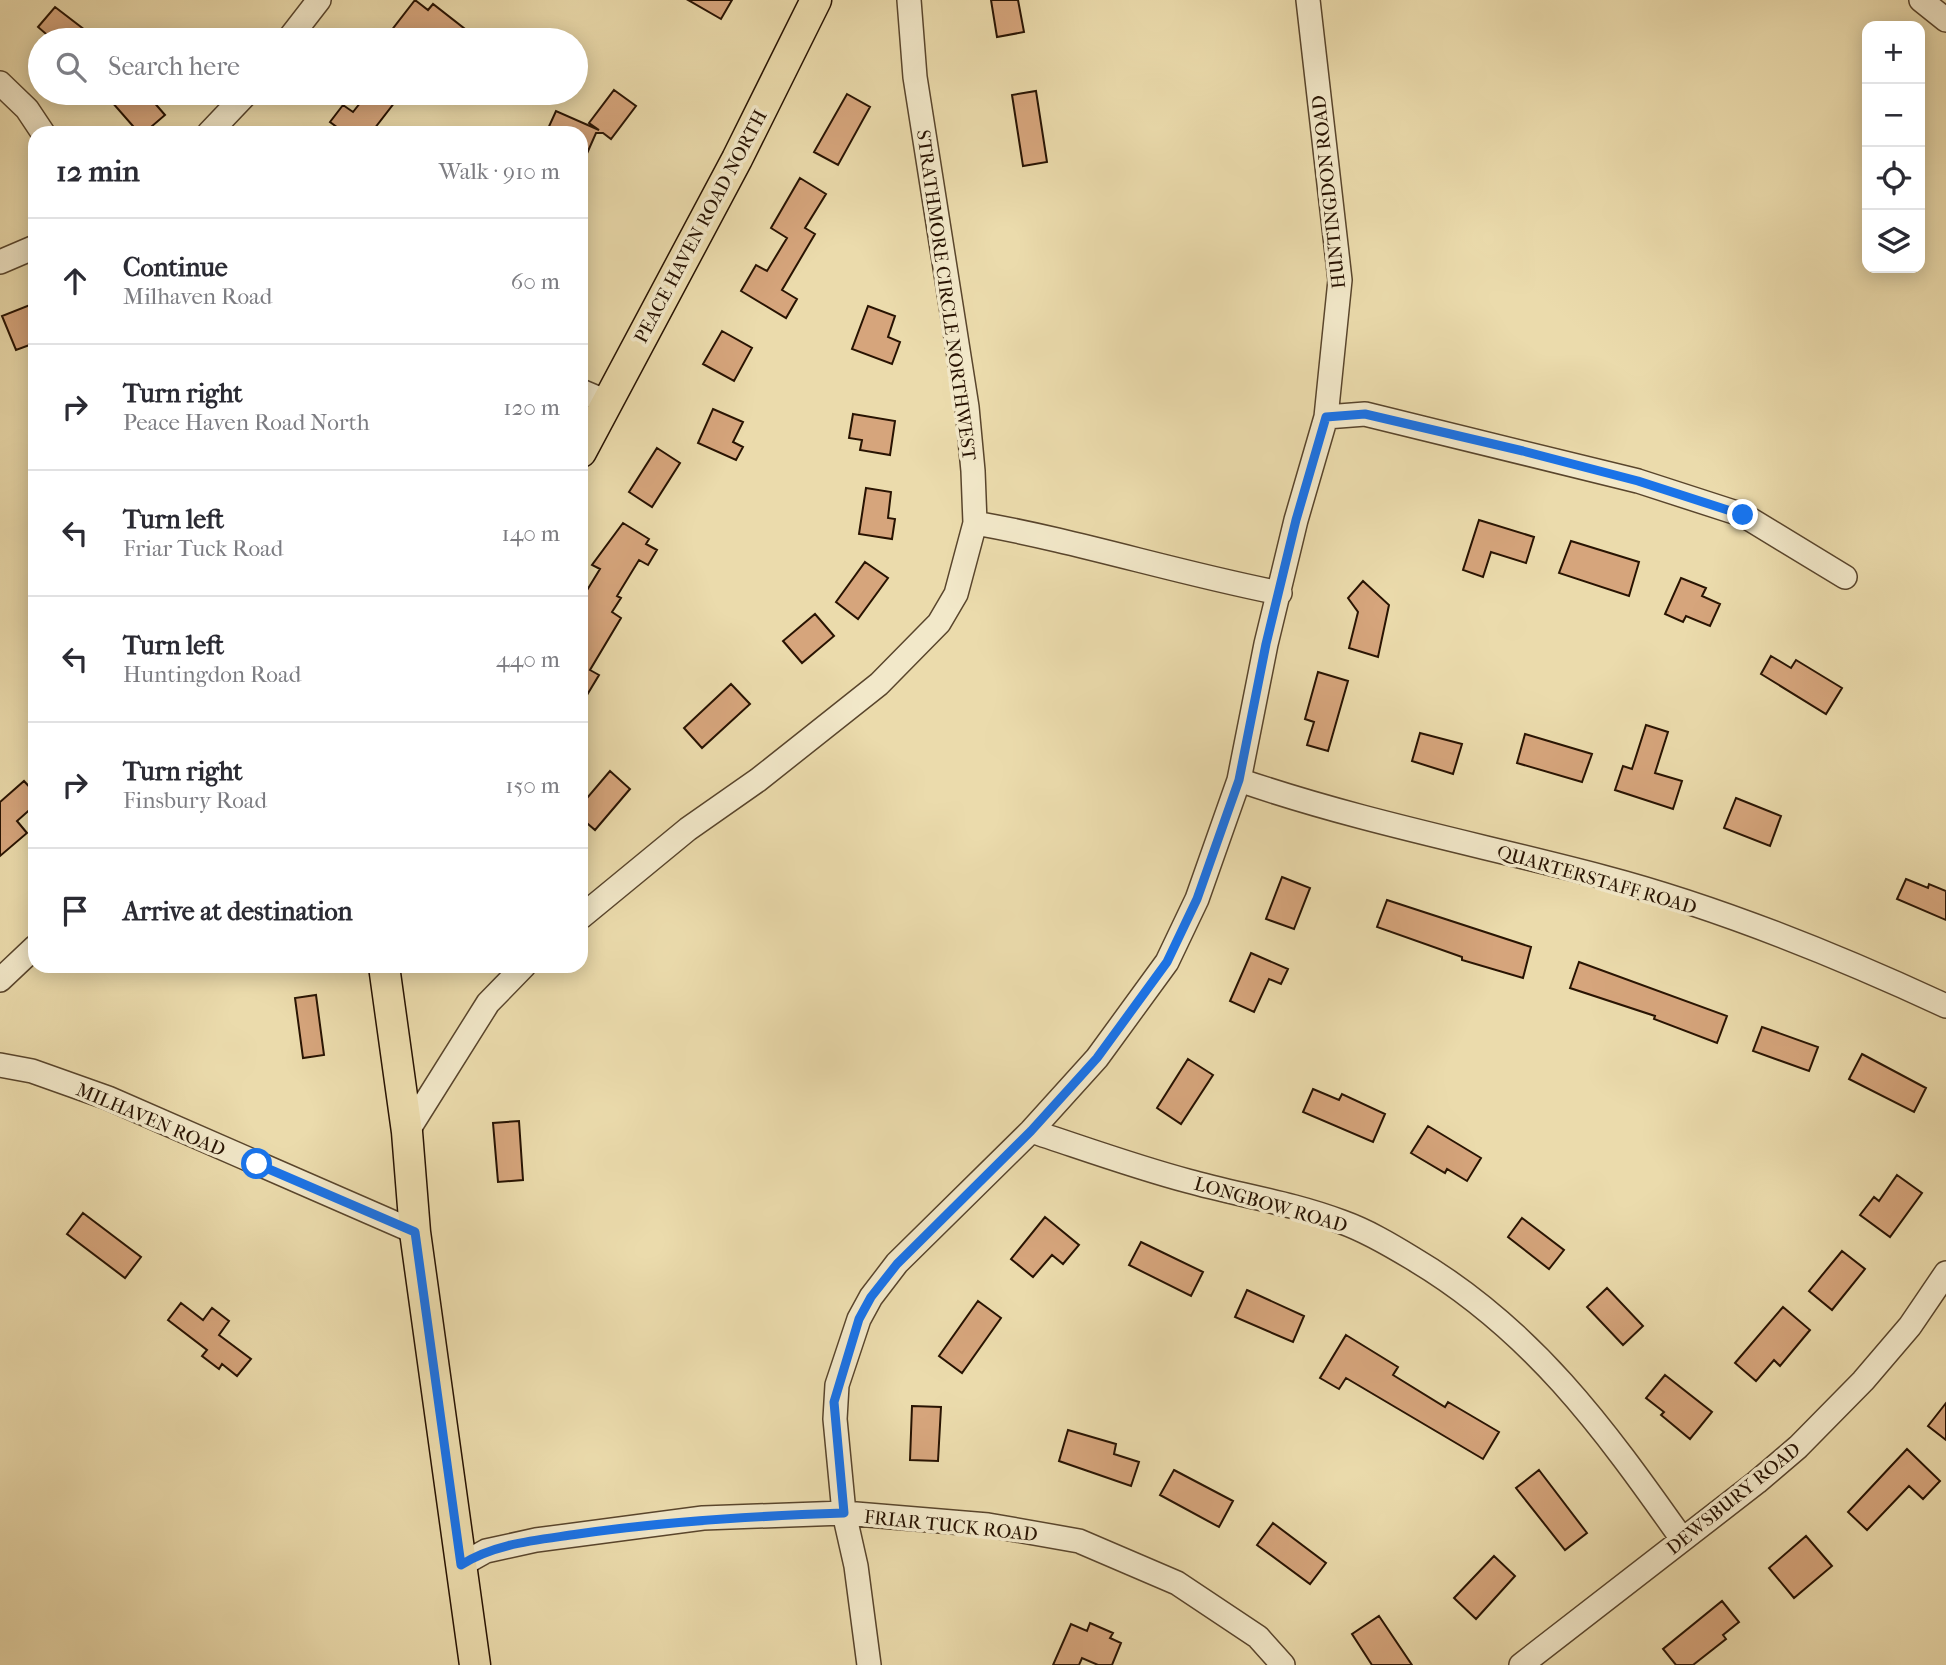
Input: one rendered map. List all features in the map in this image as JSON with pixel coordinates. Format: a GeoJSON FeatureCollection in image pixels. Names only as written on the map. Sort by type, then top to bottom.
{"type":"FeatureCollection","features":[{"type":"Feature","properties":{"kind":"main road","name":"PEACE HAVEN ROAD NORTH"},"geometry":{"type":"LineString","coordinates":[[588,422],[592,405],[737,159],[816,0]]}},
{"type":"Feature","properties":{"kind":"main road"},"geometry":{"type":"LineString","coordinates":[[385,973],[407,1132],[415,1232],[475,1665]]}},
{"type":"Feature","properties":{"kind":"street"},"geometry":{"type":"LineString","coordinates":[[297,28],[319,0]]}},
{"type":"Feature","properties":{"kind":"street","name":"STRATHMORE CIRCLE NORTHWEST"},"geometry":{"type":"LineString","coordinates":[[588,911],[688,830],[758,780],[879,684],[916,649],[952,601],[975,523],[967,407],[915,78],[909,0]]}},
{"type":"Feature","properties":{"kind":"street","name":"HUNTINGDON ROAD"},"geometry":{"type":"LineString","coordinates":[[869,1665],[856,1566],[844,1513],[834,1402],[859,1319],[871,1297],[897,1264],[1031,1131],[1097,1058],[1167,962],[1197,899],[1239,780],[1266,644],[1296,520],[1326,417],[1340,280],[1308,0]]}},
{"type":"Feature","properties":{"kind":"street"},"geometry":{"type":"LineString","coordinates":[[1921,0],[1946,20]]}},
{"type":"Feature","properties":{"kind":"street"},"geometry":{"type":"LineString","coordinates":[[0,83],[27,109],[38,126]]}},
{"type":"Feature","properties":{"kind":"street"},"geometry":{"type":"LineString","coordinates":[[216,126],[236,105]]}},
{"type":"Feature","properties":{"kind":"street"},"geometry":{"type":"LineString","coordinates":[[0,262],[28,250]]}},
{"type":"Feature","properties":{"kind":"street"},"geometry":{"type":"LineString","coordinates":[[1326,417],[1365,414],[1638,481],[1743,515],[1845,577]]}},
{"type":"Feature","properties":{"kind":"street"},"geometry":{"type":"LineString","coordinates":[[975,523],[1055,537],[1218,580],[1280,593]]}},
{"type":"Feature","properties":{"kind":"street","name":"QUARTERSTAFF ROAD"},"geometry":{"type":"LineString","coordinates":[[1239,780],[1297,800],[1606,877],[1766,930],[1946,1006]]}},
{"type":"Feature","properties":{"kind":"street"},"geometry":{"type":"LineString","coordinates":[[0,980],[28,954]]}},
{"type":"Feature","properties":{"kind":"street"},"geometry":{"type":"LineString","coordinates":[[407,1132],[488,1003],[517,973]]}},
{"type":"Feature","properties":{"kind":"street","name":"MILHAVEN ROAD"},"geometry":{"type":"LineString","coordinates":[[0,1065],[32,1071],[108,1098],[415,1232]]}},
{"type":"Feature","properties":{"kind":"street","name":"LONGBOW ROAD"},"geometry":{"type":"LineString","coordinates":[[1031,1131],[1189,1182],[1221,1187],[1341,1222],[1377,1237],[1437,1273],[1470,1294],[1544,1360],[1644,1485],[1682,1539]]}},
{"type":"Feature","properties":{"kind":"street","name":"DEWSBURY ROAD"},"geometry":{"type":"LineString","coordinates":[[1521,1665],[1758,1482],[1854,1391],[1910,1326],[1946,1273]]}},
{"type":"Feature","properties":{"kind":"street","name":"FRIAR TUCK ROAD"},"geometry":{"type":"LineString","coordinates":[[461,1565],[485,1551],[620,1528],[703,1518],[844,1513],[988,1525],[1079,1541],[1177,1583],[1258,1637],[1283,1665]]}},
{"type":"Feature","properties":{"kind":"building"},"geometry":{"type":"Polygon","coordinates":[[[415,0],[428,10],[433,4],[464,28],[393,28],[415,0]]]}},
{"type":"Feature","properties":{"kind":"building"},"geometry":{"type":"Polygon","coordinates":[[[688,0],[732,0],[721,19],[688,0]]]}},
{"type":"Feature","properties":{"kind":"building"},"geometry":{"type":"Polygon","coordinates":[[[991,0],[1018,0],[1024,32],[997,37],[991,0]]]}},
{"type":"Feature","properties":{"kind":"building"},"geometry":{"type":"Polygon","coordinates":[[[55,7],[82,28],[39,28],[55,7]]]}},
{"type":"Feature","properties":{"kind":"building"},"geometry":{"type":"Polygon","coordinates":[[[614,90],[636,106],[611,139],[603,133],[596,133],[588,151],[588,126],[549,126],[556,111],[599,130],[589,123],[614,90]]]}},
{"type":"Feature","properties":{"kind":"building"},"geometry":{"type":"Polygon","coordinates":[[[1036,91],[1047,162],[1023,166],[1012,95],[1036,91]]]}},
{"type":"Feature","properties":{"kind":"building"},"geometry":{"type":"Polygon","coordinates":[[[847,94],[870,107],[838,165],[814,152],[847,94]]]}},
{"type":"Feature","properties":{"kind":"building"},"geometry":{"type":"Polygon","coordinates":[[[114,105],[156,105],[165,115],[152,126],[133,126],[114,105]]]}},
{"type":"Feature","properties":{"kind":"building"},"geometry":{"type":"Polygon","coordinates":[[[343,105],[353,112],[359,105],[393,105],[376,126],[335,126],[330,122],[343,105]]]}},
{"type":"Feature","properties":{"kind":"building"},"geometry":{"type":"Polygon","coordinates":[[[800,178],[826,194],[805,228],[815,234],[782,290],[797,299],[786,318],[741,291],[756,265],[767,271],[787,238],[771,228],[800,178]]]}},
{"type":"Feature","properties":{"kind":"building"},"geometry":{"type":"Polygon","coordinates":[[[28,306],[28,346],[16,350],[2,316],[28,306]]]}},
{"type":"Feature","properties":{"kind":"building"},"geometry":{"type":"Polygon","coordinates":[[[868,306],[895,316],[888,337],[900,342],[892,364],[852,349],[868,306]]]}},
{"type":"Feature","properties":{"kind":"building"},"geometry":{"type":"Polygon","coordinates":[[[722,331],[752,348],[734,381],[703,364],[722,331]]]}},
{"type":"Feature","properties":{"kind":"building"},"geometry":{"type":"Polygon","coordinates":[[[713,409],[743,422],[733,442],[743,447],[736,460],[698,443],[713,409]]]}},
{"type":"Feature","properties":{"kind":"building"},"geometry":{"type":"Polygon","coordinates":[[[853,414],[895,421],[890,455],[860,450],[862,440],[849,438],[853,414]]]}},
{"type":"Feature","properties":{"kind":"building"},"geometry":{"type":"Polygon","coordinates":[[[657,448],[680,463],[652,507],[629,492],[657,448]]]}},
{"type":"Feature","properties":{"kind":"building"},"geometry":{"type":"Polygon","coordinates":[[[866,488],[891,492],[888,518],[895,519],[892,539],[859,534],[866,488]]]}},
{"type":"Feature","properties":{"kind":"building"},"geometry":{"type":"Polygon","coordinates":[[[1479,520],[1534,537],[1526,563],[1491,552],[1483,577],[1463,570],[1479,520]]]}},
{"type":"Feature","properties":{"kind":"building"},"geometry":{"type":"Polygon","coordinates":[[[623,523],[649,539],[646,544],[657,550],[648,565],[639,560],[617,596],[621,598],[612,612],[621,618],[590,670],[599,675],[588,693],[588,589],[600,569],[592,565],[623,523]]]}},
{"type":"Feature","properties":{"kind":"building"},"geometry":{"type":"Polygon","coordinates":[[[1571,541],[1639,562],[1629,596],[1559,573],[1571,541]]]}},
{"type":"Feature","properties":{"kind":"building"},"geometry":{"type":"Polygon","coordinates":[[[865,562],[888,578],[858,619],[836,602],[865,562]]]}},
{"type":"Feature","properties":{"kind":"building"},"geometry":{"type":"Polygon","coordinates":[[[1681,578],[1706,588],[1702,596],[1720,604],[1710,626],[1686,616],[1683,622],[1665,614],[1681,578]]]}},
{"type":"Feature","properties":{"kind":"building"},"geometry":{"type":"Polygon","coordinates":[[[1363,581],[1389,605],[1378,657],[1349,648],[1358,612],[1348,598],[1363,581]]]}},
{"type":"Feature","properties":{"kind":"building"},"geometry":{"type":"Polygon","coordinates":[[[815,614],[834,636],[802,663],[783,641],[815,614]]]}},
{"type":"Feature","properties":{"kind":"building"},"geometry":{"type":"Polygon","coordinates":[[[1771,656],[1791,668],[1796,660],[1842,688],[1826,714],[1761,674],[1771,656]]]}},
{"type":"Feature","properties":{"kind":"building"},"geometry":{"type":"Polygon","coordinates":[[[1318,672],[1348,681],[1328,751],[1307,745],[1314,722],[1305,719],[1318,672]]]}},
{"type":"Feature","properties":{"kind":"building"},"geometry":{"type":"Polygon","coordinates":[[[731,684],[750,704],[702,748],[684,728],[731,684]]]}},
{"type":"Feature","properties":{"kind":"building"},"geometry":{"type":"Polygon","coordinates":[[[1646,725],[1668,732],[1655,773],[1682,781],[1673,809],[1615,790],[1623,766],[1632,769],[1646,725]]]}},
{"type":"Feature","properties":{"kind":"building"},"geometry":{"type":"Polygon","coordinates":[[[1420,733],[1462,744],[1453,774],[1412,761],[1420,733]]]}},
{"type":"Feature","properties":{"kind":"building"},"geometry":{"type":"Polygon","coordinates":[[[1525,734],[1592,754],[1582,782],[1517,763],[1525,734]]]}},
{"type":"Feature","properties":{"kind":"building"},"geometry":{"type":"Polygon","coordinates":[[[610,771],[630,789],[595,830],[588,824],[588,797],[610,771]]]}},
{"type":"Feature","properties":{"kind":"building"},"geometry":{"type":"Polygon","coordinates":[[[24,781],[28,785],[28,811],[17,821],[27,833],[0,856],[0,802],[24,781]]]}},
{"type":"Feature","properties":{"kind":"building"},"geometry":{"type":"Polygon","coordinates":[[[1736,798],[1781,816],[1770,846],[1724,828],[1736,798]]]}},
{"type":"Feature","properties":{"kind":"building"},"geometry":{"type":"Polygon","coordinates":[[[1282,877],[1310,888],[1294,929],[1266,919],[1282,877]]]}},
{"type":"Feature","properties":{"kind":"building"},"geometry":{"type":"Polygon","coordinates":[[[1906,879],[1928,888],[1929,884],[1946,891],[1946,920],[1897,899],[1906,879]]]}},
{"type":"Feature","properties":{"kind":"building"},"geometry":{"type":"Polygon","coordinates":[[[1387,900],[1531,947],[1523,978],[1462,960],[1462,957],[1377,927],[1387,900]]]}},
{"type":"Feature","properties":{"kind":"building"},"geometry":{"type":"Polygon","coordinates":[[[1251,953],[1288,969],[1281,984],[1269,979],[1254,1012],[1230,1001],[1251,953]]]}},
{"type":"Feature","properties":{"kind":"building"},"geometry":{"type":"Polygon","coordinates":[[[1579,962],[1727,1016],[1717,1043],[1654,1019],[1655,1016],[1570,988],[1579,962]]]}},
{"type":"Feature","properties":{"kind":"building"},"geometry":{"type":"Polygon","coordinates":[[[316,995],[324,1055],[303,1058],[295,998],[316,995]]]}},
{"type":"Feature","properties":{"kind":"building"},"geometry":{"type":"Polygon","coordinates":[[[1762,1027],[1818,1047],[1809,1071],[1753,1051],[1762,1027]]]}},
{"type":"Feature","properties":{"kind":"building"},"geometry":{"type":"Polygon","coordinates":[[[1862,1054],[1926,1088],[1914,1112],[1849,1079],[1862,1054]]]}},
{"type":"Feature","properties":{"kind":"building"},"geometry":{"type":"Polygon","coordinates":[[[1188,1059],[1213,1075],[1181,1124],[1157,1108],[1188,1059]]]}},
{"type":"Feature","properties":{"kind":"building"},"geometry":{"type":"Polygon","coordinates":[[[1313,1089],[1339,1100],[1342,1094],[1385,1114],[1373,1142],[1303,1112],[1313,1089]]]}},
{"type":"Feature","properties":{"kind":"building"},"geometry":{"type":"Polygon","coordinates":[[[519,1121],[523,1180],[498,1182],[493,1123],[519,1121]]]}},
{"type":"Feature","properties":{"kind":"building"},"geometry":{"type":"Polygon","coordinates":[[[1428,1126],[1481,1158],[1467,1181],[1447,1169],[1445,1173],[1411,1153],[1428,1126]]]}},
{"type":"Feature","properties":{"kind":"building"},"geometry":{"type":"Polygon","coordinates":[[[1897,1175],[1922,1193],[1890,1237],[1860,1215],[1874,1197],[1879,1201],[1897,1175]]]}},
{"type":"Feature","properties":{"kind":"building"},"geometry":{"type":"Polygon","coordinates":[[[83,1213],[141,1257],[125,1278],[67,1234],[83,1213]]]}},
{"type":"Feature","properties":{"kind":"building"},"geometry":{"type":"Polygon","coordinates":[[[1045,1217],[1079,1245],[1063,1264],[1052,1255],[1033,1277],[1011,1259],[1045,1217]]]}},
{"type":"Feature","properties":{"kind":"building"},"geometry":{"type":"Polygon","coordinates":[[[1522,1218],[1564,1250],[1549,1269],[1508,1237],[1522,1218]]]}},
{"type":"Feature","properties":{"kind":"building"},"geometry":{"type":"Polygon","coordinates":[[[1141,1242],[1203,1272],[1191,1296],[1129,1265],[1141,1242]]]}},
{"type":"Feature","properties":{"kind":"building"},"geometry":{"type":"Polygon","coordinates":[[[1842,1251],[1865,1269],[1832,1310],[1809,1291],[1842,1251]]]}},
{"type":"Feature","properties":{"kind":"building"},"geometry":{"type":"Polygon","coordinates":[[[1607,1288],[1643,1326],[1623,1345],[1587,1307],[1607,1288]]]}},
{"type":"Feature","properties":{"kind":"building"},"geometry":{"type":"Polygon","coordinates":[[[1247,1290],[1304,1316],[1293,1342],[1235,1317],[1247,1290]]]}},
{"type":"Feature","properties":{"kind":"building"},"geometry":{"type":"Polygon","coordinates":[[[978,1301],[1001,1318],[962,1373],[939,1356],[978,1301]]]}},
{"type":"Feature","properties":{"kind":"building"},"geometry":{"type":"Polygon","coordinates":[[[181,1303],[203,1320],[212,1308],[229,1321],[219,1335],[251,1359],[237,1376],[222,1364],[219,1369],[202,1356],[207,1350],[168,1320],[181,1303]]]}},
{"type":"Feature","properties":{"kind":"building"},"geometry":{"type":"Polygon","coordinates":[[[1783,1307],[1810,1330],[1780,1366],[1774,1360],[1756,1381],[1735,1363],[1783,1307]]]}},
{"type":"Feature","properties":{"kind":"building"},"geometry":{"type":"Polygon","coordinates":[[[1346,1335],[1398,1367],[1393,1375],[1445,1407],[1448,1402],[1499,1432],[1483,1459],[1346,1378],[1339,1389],[1320,1378],[1346,1335]]]}},
{"type":"Feature","properties":{"kind":"building"},"geometry":{"type":"Polygon","coordinates":[[[1665,1375],[1712,1412],[1690,1439],[1661,1415],[1664,1412],[1646,1398],[1665,1375]]]}},
{"type":"Feature","properties":{"kind":"building"},"geometry":{"type":"Polygon","coordinates":[[[1946,1403],[1946,1440],[1928,1426],[1946,1403]]]}},
{"type":"Feature","properties":{"kind":"building"},"geometry":{"type":"Polygon","coordinates":[[[912,1406],[941,1407],[938,1461],[910,1460],[912,1406]]]}},
{"type":"Feature","properties":{"kind":"building"},"geometry":{"type":"Polygon","coordinates":[[[1068,1430],[1116,1444],[1114,1454],[1139,1462],[1131,1486],[1059,1461],[1068,1430]]]}},
{"type":"Feature","properties":{"kind":"building"},"geometry":{"type":"Polygon","coordinates":[[[1907,1449],[1940,1481],[1923,1499],[1909,1486],[1867,1530],[1848,1512],[1907,1449]]]}},
{"type":"Feature","properties":{"kind":"building"},"geometry":{"type":"Polygon","coordinates":[[[1174,1470],[1233,1501],[1219,1527],[1160,1495],[1174,1470]]]}},
{"type":"Feature","properties":{"kind":"building"},"geometry":{"type":"Polygon","coordinates":[[[1539,1470],[1587,1533],[1565,1550],[1516,1488],[1539,1470]]]}},
{"type":"Feature","properties":{"kind":"building"},"geometry":{"type":"Polygon","coordinates":[[[1273,1523],[1326,1563],[1310,1584],[1257,1545],[1273,1523]]]}},
{"type":"Feature","properties":{"kind":"building"},"geometry":{"type":"Polygon","coordinates":[[[1806,1536],[1832,1566],[1794,1598],[1769,1568],[1806,1536]]]}},
{"type":"Feature","properties":{"kind":"building"},"geometry":{"type":"Polygon","coordinates":[[[1494,1556],[1515,1576],[1476,1619],[1454,1598],[1494,1556]]]}},
{"type":"Feature","properties":{"kind":"building"},"geometry":{"type":"Polygon","coordinates":[[[1722,1601],[1739,1622],[1723,1635],[1726,1639],[1693,1665],[1676,1665],[1663,1649],[1722,1601]]]}},
{"type":"Feature","properties":{"kind":"building"},"geometry":{"type":"Polygon","coordinates":[[[1379,1616],[1412,1665],[1372,1665],[1352,1634],[1379,1616]]]}},
{"type":"Feature","properties":{"kind":"building"},"geometry":{"type":"Polygon","coordinates":[[[1090,1623],[1113,1633],[1110,1638],[1121,1643],[1112,1665],[1098,1665],[1082,1658],[1079,1665],[1053,1665],[1071,1624],[1087,1631],[1090,1623]]]}},
{"type":"Feature","properties":{"kind":"route"},"geometry":{"type":"LineString","coordinates":[[257,1164],[415,1232],[461,1565],[485,1551],[536,1540],[620,1528],[703,1518],[844,1513],[834,1402],[859,1319],[871,1297],[938,1220],[1031,1131],[1097,1058],[1167,962],[1197,899],[1239,780],[1266,644],[1296,520],[1326,417],[1365,414],[1523,451],[1638,481],[1743,515]]}}]}
